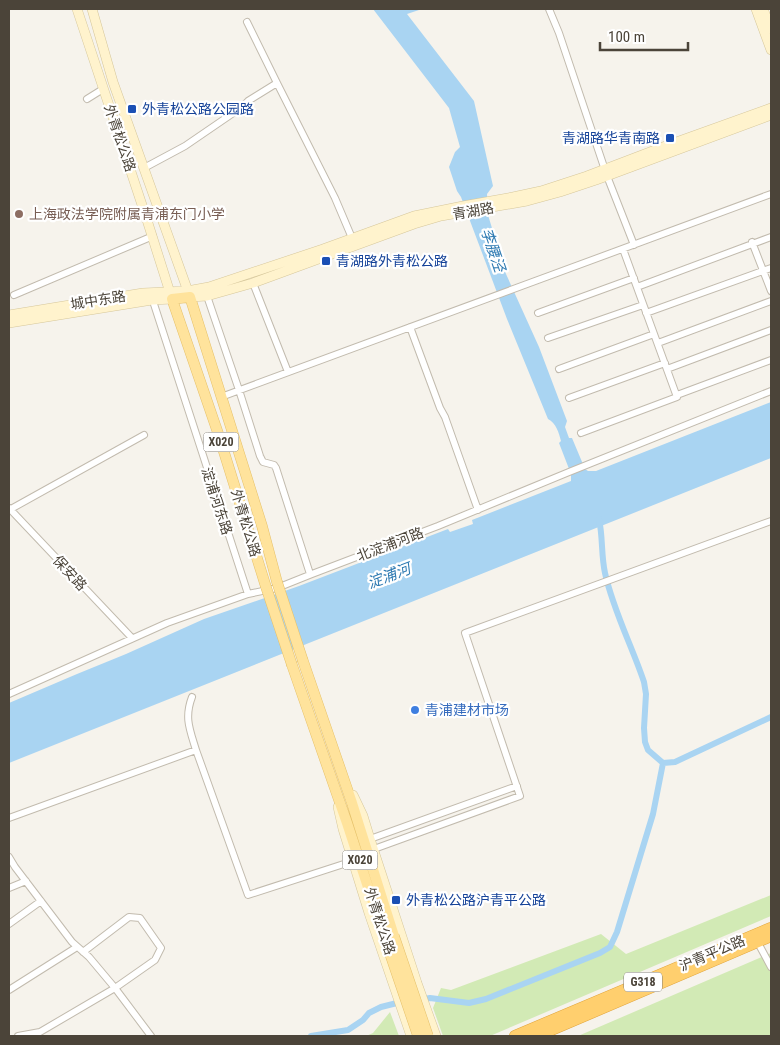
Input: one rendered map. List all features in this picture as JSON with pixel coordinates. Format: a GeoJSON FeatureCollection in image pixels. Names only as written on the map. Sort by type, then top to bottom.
{"type":"FeatureCollection","features":[{"type":"Feature","properties":{"kind":"highway","name":"沪青平公路"},"geometry":{"type":"LineString","coordinates":[[537,1036],[756,939],[771,928]]}},
{"type":"Feature","properties":{"kind":"highway","name":"沪青平公路"},"geometry":{"type":"LineString","coordinates":[[515,1036],[756,939],[771,936]]}},
{"type":"Feature","properties":{"kind":"main road","name":"外青松公路"},"geometry":{"type":"LineString","coordinates":[[77,9],[219,436],[292,665],[333,782],[428,1036]]}},
{"type":"Feature","properties":{"kind":"main road","name":"外青松公路"},"geometry":{"type":"LineString","coordinates":[[92,9],[113,82],[189,294],[262,526],[277,582],[345,782],[390,937],[413,1033]]}},
{"type":"Feature","properties":{"kind":"main road"},"geometry":{"type":"LineString","coordinates":[[756,9],[771,50]]}},
{"type":"Feature","properties":{"kind":"main road"},"geometry":{"type":"LineString","coordinates":[[763,9],[771,29]]}},
{"type":"Feature","properties":{"kind":"main road","name":"青湖路"},"geometry":{"type":"LineString","coordinates":[[606,172],[771,108]]}},
{"type":"Feature","properties":{"kind":"main road","name":"青湖路"},"geometry":{"type":"LineString","coordinates":[[189,294],[323,250],[414,216],[491,204],[541,191],[606,172],[771,115]]}},
{"type":"Feature","properties":{"kind":"main road","name":"青湖路"},"geometry":{"type":"LineString","coordinates":[[171,295],[207,296],[253,283],[414,224],[464,209]]}},
{"type":"Feature","properties":{"kind":"main road","name":"城中东路"},"geometry":{"type":"LineString","coordinates":[[9,315],[171,295]]}},
{"type":"Feature","properties":{"kind":"main road","name":"城中东路"},"geometry":{"type":"LineString","coordinates":[[9,323],[151,296]]}},
{"type":"Feature","properties":{"kind":"main road"},"geometry":{"type":"LineString","coordinates":[[333,782],[340,818],[394,989],[413,1033],[426,1034],[432,1024]]}},
{"type":"Feature","properties":{"kind":"main road"},"geometry":{"type":"LineString","coordinates":[[345,782],[358,806],[374,850],[435,1036]]}},
{"type":"Feature","properties":{"kind":"street"},"geometry":{"type":"LineString","coordinates":[[549,9],[559,33],[606,172],[634,244]]}},
{"type":"Feature","properties":{"kind":"street"},"geometry":{"type":"LineString","coordinates":[[247,22],[276,83],[336,198],[352,238]]}},
{"type":"Feature","properties":{"kind":"street"},"geometry":{"type":"LineString","coordinates":[[144,168],[185,146],[276,83]]}},
{"type":"Feature","properties":{"kind":"street"},"geometry":{"type":"LineString","coordinates":[[87,99],[103,89]]}},
{"type":"Feature","properties":{"kind":"street"},"geometry":{"type":"LineString","coordinates":[[221,397],[771,194]]}},
{"type":"Feature","properties":{"kind":"street"},"geometry":{"type":"LineString","coordinates":[[14,295],[152,236]]}},
{"type":"Feature","properties":{"kind":"street"},"geometry":{"type":"LineString","coordinates":[[637,287],[752,242],[771,237]]}},
{"type":"Feature","properties":{"kind":"street"},"geometry":{"type":"LineString","coordinates":[[752,242],[771,292]]}},
{"type":"Feature","properties":{"kind":"street"},"geometry":{"type":"LineString","coordinates":[[623,249],[676,395]]}},
{"type":"Feature","properties":{"kind":"street"},"geometry":{"type":"LineString","coordinates":[[646,313],[771,268]]}},
{"type":"Feature","properties":{"kind":"street"},"geometry":{"type":"LineString","coordinates":[[538,313],[634,278]]}},
{"type":"Feature","properties":{"kind":"street"},"geometry":{"type":"LineString","coordinates":[[253,283],[288,372]]}},
{"type":"Feature","properties":{"kind":"street","name":"淀浦河东路"},"geometry":{"type":"LineString","coordinates":[[151,296],[248,594]]}},
{"type":"Feature","properties":{"kind":"street"},"geometry":{"type":"LineString","coordinates":[[207,296],[260,456],[263,462],[274,465],[276,468],[310,574]]}},
{"type":"Feature","properties":{"kind":"street"},"geometry":{"type":"LineString","coordinates":[[658,343],[771,301]]}},
{"type":"Feature","properties":{"kind":"street"},"geometry":{"type":"LineString","coordinates":[[548,338],[643,304]]}},
{"type":"Feature","properties":{"kind":"street"},"geometry":{"type":"LineString","coordinates":[[410,327],[478,510]]}},
{"type":"Feature","properties":{"kind":"street"},"geometry":{"type":"LineString","coordinates":[[569,398],[771,330]]}},
{"type":"Feature","properties":{"kind":"street"},"geometry":{"type":"LineString","coordinates":[[559,369],[654,334]]}},
{"type":"Feature","properties":{"kind":"street"},"geometry":{"type":"LineString","coordinates":[[582,433],[677,397],[676,395],[771,360]]}},
{"type":"Feature","properties":{"kind":"street","name":"北淀浦河路"},"geometry":{"type":"LineString","coordinates":[[9,694],[167,622],[248,594],[277,588],[438,526],[771,391]]}},
{"type":"Feature","properties":{"kind":"street"},"geometry":{"type":"LineString","coordinates":[[9,509],[144,435]]}},
{"type":"Feature","properties":{"kind":"street","name":"保安路"},"geometry":{"type":"LineString","coordinates":[[9,509],[132,638]]}},
{"type":"Feature","properties":{"kind":"street"},"geometry":{"type":"LineString","coordinates":[[374,850],[520,796],[465,633],[771,521]]}},
{"type":"Feature","properties":{"kind":"street"},"geometry":{"type":"LineString","coordinates":[[192,697],[188,716],[190,731],[248,895],[353,861]]}},
{"type":"Feature","properties":{"kind":"street"},"geometry":{"type":"LineString","coordinates":[[9,818],[196,750]]}},
{"type":"Feature","properties":{"kind":"street"},"geometry":{"type":"LineString","coordinates":[[370,839],[517,786]]}},
{"type":"Feature","properties":{"kind":"street"},"geometry":{"type":"LineString","coordinates":[[9,857],[77,947],[89,957],[115,988],[151,1036]]}},
{"type":"Feature","properties":{"kind":"street"},"geometry":{"type":"LineString","coordinates":[[9,888],[26,881]]}},
{"type":"Feature","properties":{"kind":"street"},"geometry":{"type":"LineString","coordinates":[[9,924],[41,901]]}},
{"type":"Feature","properties":{"kind":"street"},"geometry":{"type":"LineString","coordinates":[[18,1036],[40,1032],[115,988],[154,960],[161,948],[140,918],[129,917],[83,952]]}},
{"type":"Feature","properties":{"kind":"street"},"geometry":{"type":"LineString","coordinates":[[756,939],[771,966]]}},
{"type":"Feature","properties":{"kind":"street"},"geometry":{"type":"LineString","coordinates":[[9,990],[77,947]]}},
{"type":"Feature","properties":{"kind":"green space"},"geometry":{"type":"Polygon","coordinates":[[[771,895],[771,916],[490,1036],[443,1036],[433,1008],[441,988],[451,990],[601,934],[626,954],[771,895]]]}},
{"type":"Feature","properties":{"kind":"green space"},"geometry":{"type":"Polygon","coordinates":[[[771,953],[771,1036],[578,1036],[771,953]]]}},
{"type":"Feature","properties":{"kind":"green space"},"geometry":{"type":"Polygon","coordinates":[[[390,1012],[399,1036],[366,1036],[373,1033],[390,1012]]]}},
{"type":"Feature","properties":{"kind":"water"},"geometry":{"type":"Polygon","coordinates":[[[373,9],[422,9],[407,14],[474,101],[493,186],[487,194],[488,215],[506,274],[539,347],[567,421],[565,427],[569,438],[572,438],[585,469],[596,471],[771,402],[771,458],[9,763],[9,703],[204,619],[299,586],[448,529],[450,532],[473,524],[472,520],[571,481],[571,474],[559,443],[561,441],[558,432],[553,423],[548,419],[507,319],[449,167],[455,152],[460,147],[449,108],[373,9]]]}},
{"type":"Feature","properties":{"kind":"waterway"},"geometry":{"type":"LineString","coordinates":[[599,519],[608,587],[644,682],[646,694],[644,728],[645,742],[648,750],[663,763],[675,762],[771,717]]}},
{"type":"Feature","properties":{"kind":"waterway"},"geometry":{"type":"LineString","coordinates":[[419,1000],[430,998],[469,1003],[486,999],[600,953],[610,947],[617,932],[653,814],[663,763]]}},
{"type":"Feature","properties":{"kind":"waterway"},"geometry":{"type":"LineString","coordinates":[[311,1036],[348,1030],[363,1020],[369,1013],[381,1007],[401,1002]]}},
{"type":"Feature","properties":{"kind":"place","name":"外青松公路公园路"},"geometry":{"type":"Point","coordinates":[132,109]}},
{"type":"Feature","properties":{"kind":"place","name":"青湖路华青南路"},"geometry":{"type":"Point","coordinates":[670,138]}},
{"type":"Feature","properties":{"kind":"place","name":"上海政法学院附属青浦东门小学"},"geometry":{"type":"Point","coordinates":[19,214]}},
{"type":"Feature","properties":{"kind":"place","name":"青湖路外青松公路"},"geometry":{"type":"Point","coordinates":[326,261]}},
{"type":"Feature","properties":{"kind":"place","name":"青浦建材市场"},"geometry":{"type":"Point","coordinates":[415,710]}},
{"type":"Feature","properties":{"kind":"place","name":"外青松公路沪青平公路"},"geometry":{"type":"Point","coordinates":[396,900]}},
{"type":"Feature","properties":{"kind":"water label","name":"李腰泾"},"geometry":{"type":"Point","coordinates":[493,250]}},
{"type":"Feature","properties":{"kind":"water label","name":"淀浦河"},"geometry":{"type":"Point","coordinates":[389,576]}}]}
